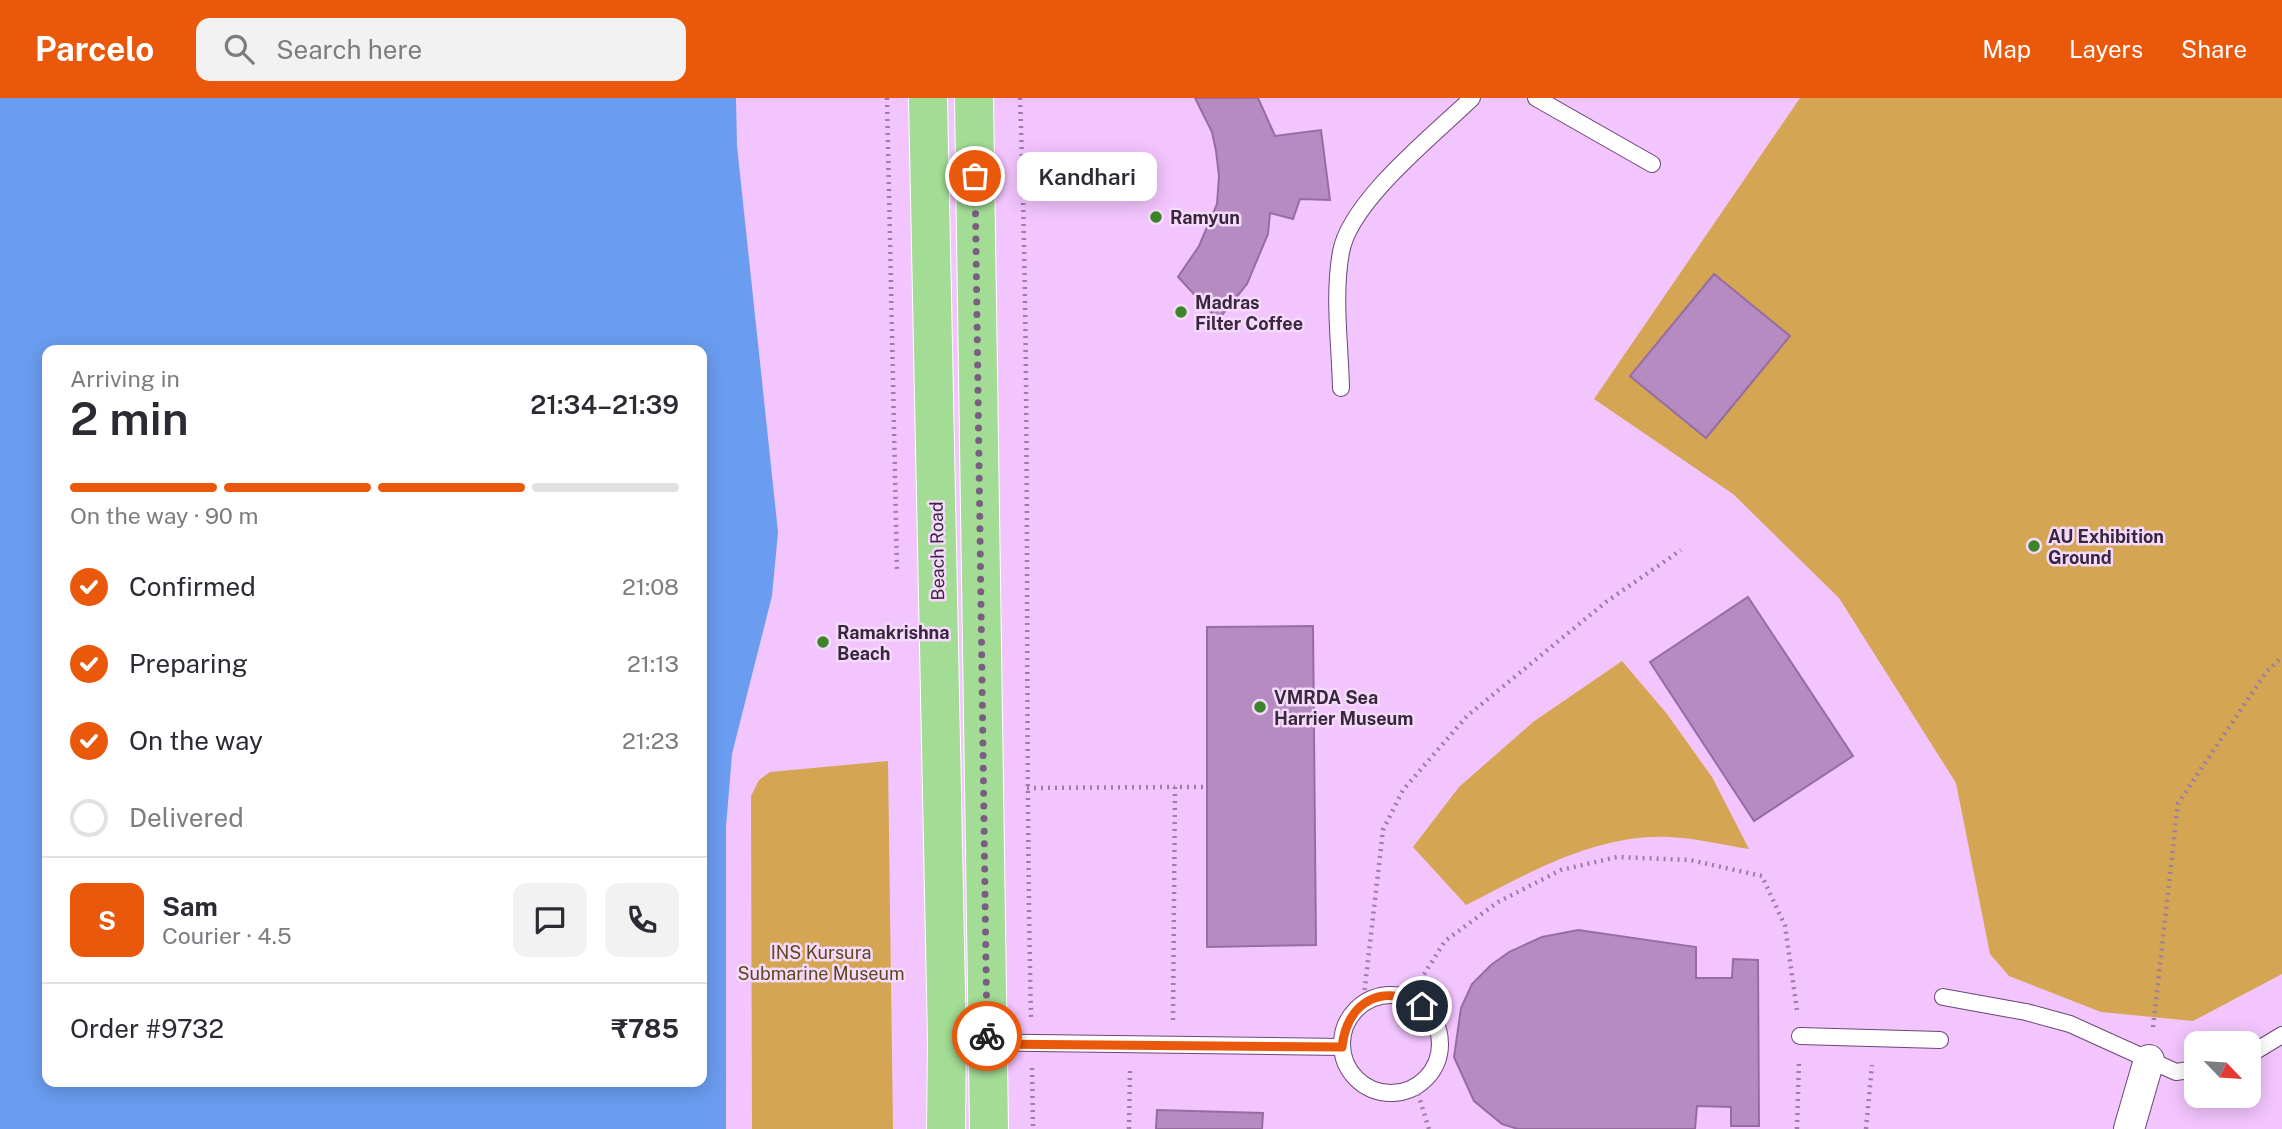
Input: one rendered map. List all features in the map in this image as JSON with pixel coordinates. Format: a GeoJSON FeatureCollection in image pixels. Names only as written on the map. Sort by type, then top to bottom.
{"type":"FeatureCollection","features":[{"type":"Feature","properties":{"kind":"main road","name":"Beach Road"},"geometry":{"type":"LineString","coordinates":[[928,98],[957,308],[989,1129]]}},
{"type":"Feature","properties":{"kind":"main road","name":"Beach Road"},"geometry":{"type":"LineString","coordinates":[[946,1129],[957,308],[974,98]]}},
{"type":"Feature","properties":{"kind":"street"},"geometry":{"type":"LineString","coordinates":[[2129,1129],[2149,1060]]}},
{"type":"Feature","properties":{"kind":"lane"},"geometry":{"type":"LineString","coordinates":[[1341,388],[1341,252],[1349,228],[1369,197],[1472,98]]}},
{"type":"Feature","properties":{"kind":"lane"},"geometry":{"type":"LineString","coordinates":[[1536,98],[1652,164]]}},
{"type":"Feature","properties":{"kind":"lane"},"geometry":{"type":"LineString","coordinates":[[1394,995],[1409,998],[1422,1006],[1433,1018],[1440,1040],[1437,1063],[1428,1077],[1416,1087],[1401,1093],[1384,1093],[1368,1088],[1354,1078],[1346,1064],[1342,1047],[1344,1031],[1351,1016],[1363,1004],[1378,997],[1394,995]]}},
{"type":"Feature","properties":{"kind":"lane"},"geometry":{"type":"LineString","coordinates":[[1942,997],[2026,1012],[2070,1024],[2176,1072],[2184,1071]]}},
{"type":"Feature","properties":{"kind":"lane"},"geometry":{"type":"LineString","coordinates":[[2261,1048],[2282,1035]]}},
{"type":"Feature","properties":{"kind":"lane"},"geometry":{"type":"LineString","coordinates":[[1800,1036],[1940,1040]]}},
{"type":"Feature","properties":{"kind":"lane"},"geometry":{"type":"LineString","coordinates":[[947,1042],[1342,1047]]}},
{"type":"Feature","properties":{"kind":"path"},"geometry":{"type":"LineString","coordinates":[[1020,98],[1027,294],[1027,788],[1033,1129]]}},
{"type":"Feature","properties":{"kind":"path"},"geometry":{"type":"LineString","coordinates":[[1363,1004],[1383,830],[1404,790],[1467,716],[1606,602],[1681,550]]}},
{"type":"Feature","properties":{"kind":"path"},"geometry":{"type":"LineString","coordinates":[[2149,1060],[2178,803],[2267,671],[2282,657]]}},
{"type":"Feature","properties":{"kind":"path"},"geometry":{"type":"LineString","coordinates":[[1173,1046],[1175,787]]}},
{"type":"Feature","properties":{"kind":"path"},"geometry":{"type":"LineString","coordinates":[[1027,788],[1207,787]]}},
{"type":"Feature","properties":{"kind":"path"},"geometry":{"type":"LineString","coordinates":[[1409,998],[1445,941],[1497,902],[1561,870],[1617,857],[1690,860],[1762,876],[1785,926],[1800,1036],[1797,1129]]}},
{"type":"Feature","properties":{"kind":"path"},"geometry":{"type":"LineString","coordinates":[[1129,1129],[1130,1045]]}},
{"type":"Feature","properties":{"kind":"path"},"geometry":{"type":"LineString","coordinates":[[1866,1129],[1872,1065]]}},
{"type":"Feature","properties":{"kind":"path"},"geometry":{"type":"LineString","coordinates":[[1416,1087],[1429,1129]]}},
{"type":"Feature","properties":{"kind":"green space","name":"AU Exhibition Ground"},"geometry":{"type":"Polygon","coordinates":[[[1800,98],[2282,98],[2282,974],[2193,1021],[2101,1012],[2009,976],[1990,954],[1956,783],[1839,598],[1733,494],[1594,399],[1800,98]]]}},
{"type":"Feature","properties":{"kind":"green space"},"geometry":{"type":"Polygon","coordinates":[[[1622,661],[1667,714],[1712,777],[1749,849],[1669,837],[1615,842],[1563,858],[1466,905],[1413,847],[1459,787],[1533,722],[1622,661]]]}},
{"type":"Feature","properties":{"kind":"green space","name":"INS Kursura Submarine Museum"},"geometry":{"type":"Polygon","coordinates":[[[888,761],[893,1129],[752,1129],[751,796],[759,780],[770,772],[888,761]]]}},
{"type":"Feature","properties":{"kind":"water"},"geometry":{"type":"Polygon","coordinates":[[[0,98],[736,98],[737,146],[778,532],[772,596],[732,754],[726,827],[726,1129],[0,1129],[0,98]]]}},
{"type":"Feature","properties":{"kind":"building"},"geometry":{"type":"Polygon","coordinates":[[[1195,98],[1258,98],[1275,136],[1321,130],[1330,200],[1300,199],[1293,219],[1270,213],[1268,234],[1247,284],[1218,320],[1178,277],[1199,246],[1217,204],[1219,176],[1216,151],[1212,132],[1195,98]]]}},
{"type":"Feature","properties":{"kind":"building"},"geometry":{"type":"Polygon","coordinates":[[[1714,274],[1790,336],[1706,438],[1630,376],[1714,274]]]}},
{"type":"Feature","properties":{"kind":"building"},"geometry":{"type":"Polygon","coordinates":[[[1748,597],[1853,756],[1754,821],[1650,662],[1748,597]]]}},
{"type":"Feature","properties":{"kind":"building","name":"VMRDA Sea Harrier Museum"},"geometry":{"type":"Polygon","coordinates":[[[1313,626],[1316,945],[1207,947],[1207,627],[1313,626]]]}},
{"type":"Feature","properties":{"kind":"building"},"geometry":{"type":"Polygon","coordinates":[[[1578,930],[1696,947],[1696,978],[1732,978],[1733,959],[1758,960],[1759,1126],[1731,1126],[1731,1107],[1697,1106],[1695,1129],[1518,1129],[1502,1124],[1474,1101],[1454,1057],[1461,1008],[1472,984],[1509,952],[1542,937],[1578,930]]]}},
{"type":"Feature","properties":{"kind":"building"},"geometry":{"type":"Polygon","coordinates":[[[1157,1110],[1263,1113],[1262,1129],[1156,1129],[1157,1110]]]}},
{"type":"Feature","properties":{"kind":"way so far"},"geometry":{"type":"LineString","coordinates":[[975,176],[987,1036]]}},
{"type":"Feature","properties":{"kind":"place","name":"Kandhari"},"geometry":{"type":"Point","coordinates":[975,176]}},
{"type":"Feature","properties":{"kind":"place","name":"Ramyun"},"geometry":{"type":"Point","coordinates":[1156,217]}},
{"type":"Feature","properties":{"kind":"place","name":"Madras Filter Coffee"},"geometry":{"type":"Point","coordinates":[1181,312]}},
{"type":"Feature","properties":{"kind":"place","name":"AU Exhibition Ground"},"geometry":{"type":"Point","coordinates":[2034,546]}},
{"type":"Feature","properties":{"kind":"place","name":"Ramakrishna Beach"},"geometry":{"type":"Point","coordinates":[823,642]}},
{"type":"Feature","properties":{"kind":"place","name":"VMRDA Sea Harrier Museum"},"geometry":{"type":"Point","coordinates":[1260,707]}},
{"type":"Feature","properties":{"kind":"route"},"geometry":{"type":"LineString","coordinates":[[987,1036],[987,1044],[1342,1047],[1344,1031],[1351,1016],[1363,1004],[1378,997],[1394,995],[1409,998],[1422,1006]]}}]}
